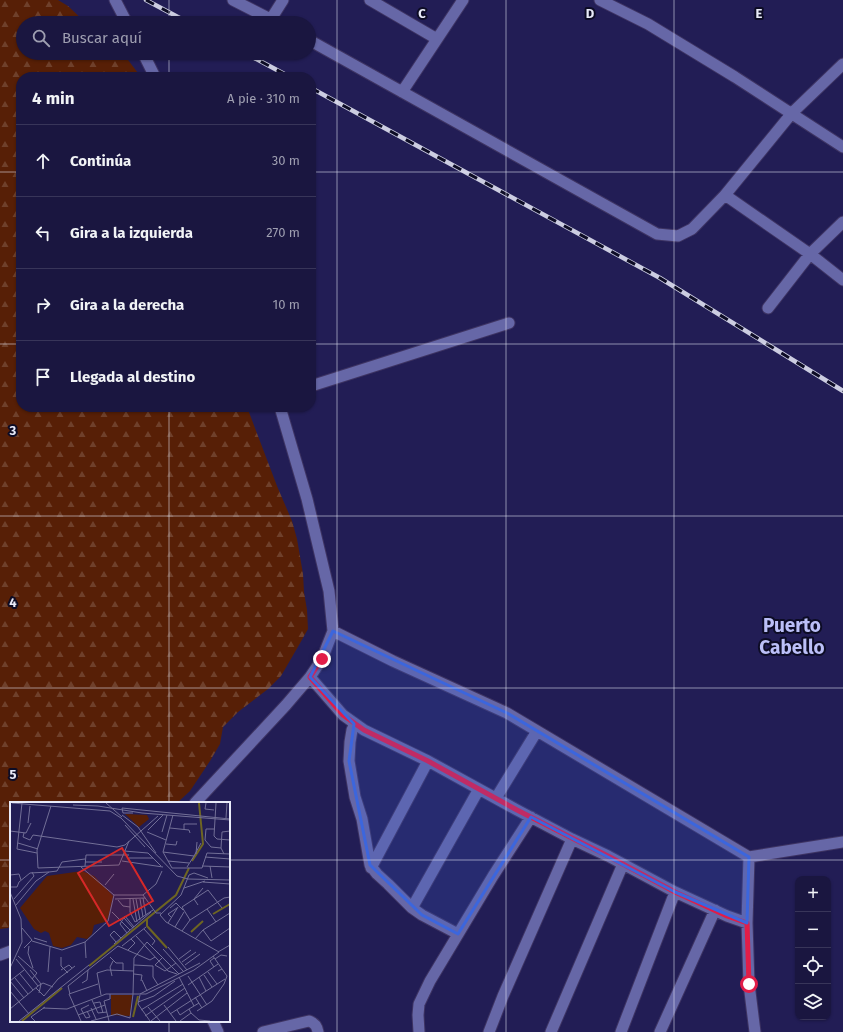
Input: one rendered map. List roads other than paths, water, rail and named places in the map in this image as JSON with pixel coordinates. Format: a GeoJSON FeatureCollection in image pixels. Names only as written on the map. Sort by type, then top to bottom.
{"type":"FeatureCollection","features":[{"type":"Feature","properties":{"kind":"street"},"geometry":{"type":"LineString","coordinates":[[115,0],[123,16]]}},
{"type":"Feature","properties":{"kind":"street"},"geometry":{"type":"LineString","coordinates":[[233,0],[265,16]]}},
{"type":"Feature","properties":{"kind":"street"},"geometry":{"type":"LineString","coordinates":[[277,16],[283,0]]}},
{"type":"Feature","properties":{"kind":"street"},"geometry":{"type":"LineString","coordinates":[[370,0],[438,39]]}},
{"type":"Feature","properties":{"kind":"street"},"geometry":{"type":"LineString","coordinates":[[402,92],[463,0]]}},
{"type":"Feature","properties":{"kind":"street"},"geometry":{"type":"LineString","coordinates":[[600,0],[648,24],[792,113],[843,148]]}},
{"type":"Feature","properties":{"kind":"street"},"geometry":{"type":"LineString","coordinates":[[316,44],[657,234],[678,236],[692,229],[725,195],[792,113],[843,64]]}},
{"type":"Feature","properties":{"kind":"street"},"geometry":{"type":"LineString","coordinates":[[146,60],[152,72]]}},
{"type":"Feature","properties":{"kind":"street"},"geometry":{"type":"LineString","coordinates":[[725,195],[810,254],[843,280]]}},
{"type":"Feature","properties":{"kind":"street"},"geometry":{"type":"LineString","coordinates":[[768,308],[810,254],[843,222]]}},
{"type":"Feature","properties":{"kind":"street"},"geometry":{"type":"LineString","coordinates":[[316,384],[509,322]]}},
{"type":"Feature","properties":{"kind":"street"},"geometry":{"type":"LineString","coordinates":[[196,802],[310,677],[322,659],[333,631],[329,591],[307,499],[281,412]]}},
{"type":"Feature","properties":{"kind":"street"},"geometry":{"type":"LineString","coordinates":[[333,631],[393,661],[507,713],[749,857],[843,842]]}},
{"type":"Feature","properties":{"kind":"street"},"geometry":{"type":"LineString","coordinates":[[310,677],[343,715],[354,724],[377,737],[428,761],[531,817],[675,892],[747,923]]}},
{"type":"Feature","properties":{"kind":"street"},"geometry":{"type":"LineString","coordinates":[[354,724],[350,742],[349,761],[355,797],[362,819],[370,865],[377,874],[412,908],[458,934]]}},
{"type":"Feature","properties":{"kind":"street"},"geometry":{"type":"LineString","coordinates":[[496,798],[537,731]]}},
{"type":"Feature","properties":{"kind":"street"},"geometry":{"type":"LineString","coordinates":[[372,868],[428,761]]}},
{"type":"Feature","properties":{"kind":"street"},"geometry":{"type":"LineString","coordinates":[[412,908],[479,789]]}},
{"type":"Feature","properties":{"kind":"street"},"geometry":{"type":"LineString","coordinates":[[419,1032],[418,1016],[421,998],[458,934],[531,817]]}},
{"type":"Feature","properties":{"kind":"street"},"geometry":{"type":"LineString","coordinates":[[489,1032],[503,996],[572,838]]}},
{"type":"Feature","properties":{"kind":"street"},"geometry":{"type":"LineString","coordinates":[[749,857],[747,923],[749,984],[755,1032]]}},
{"type":"Feature","properties":{"kind":"street"},"geometry":{"type":"LineString","coordinates":[[551,1032],[623,864]]}},
{"type":"Feature","properties":{"kind":"street"},"geometry":{"type":"LineString","coordinates":[[621,1032],[675,892]]}},
{"type":"Feature","properties":{"kind":"street"},"geometry":{"type":"LineString","coordinates":[[665,1029],[715,910]]}},
{"type":"Feature","properties":{"kind":"street"},"geometry":{"type":"LineString","coordinates":[[0,955],[10,951]]}},
{"type":"Feature","properties":{"kind":"street"},"geometry":{"type":"LineString","coordinates":[[263,1032],[280,1030],[309,1021],[314,1023],[318,1032]]}},
{"type":"Feature","properties":{"kind":"street"},"geometry":{"type":"LineString","coordinates":[[213,1022],[218,1032]]}},
{"type":"Feature","properties":{"kind":"railway"},"geometry":{"type":"LineString","coordinates":[[146,0],[176,16]]}},
{"type":"Feature","properties":{"kind":"railway"},"geometry":{"type":"LineString","coordinates":[[258,60],[281,72]]}},
{"type":"Feature","properties":{"kind":"railway"},"geometry":{"type":"LineString","coordinates":[[316,91],[660,278],[843,391]]}},
{"type":"Feature","properties":{"kind":"district","name":"Puerto Cabello"},"geometry":{"type":"Point","coordinates":[792,636]}}]}
